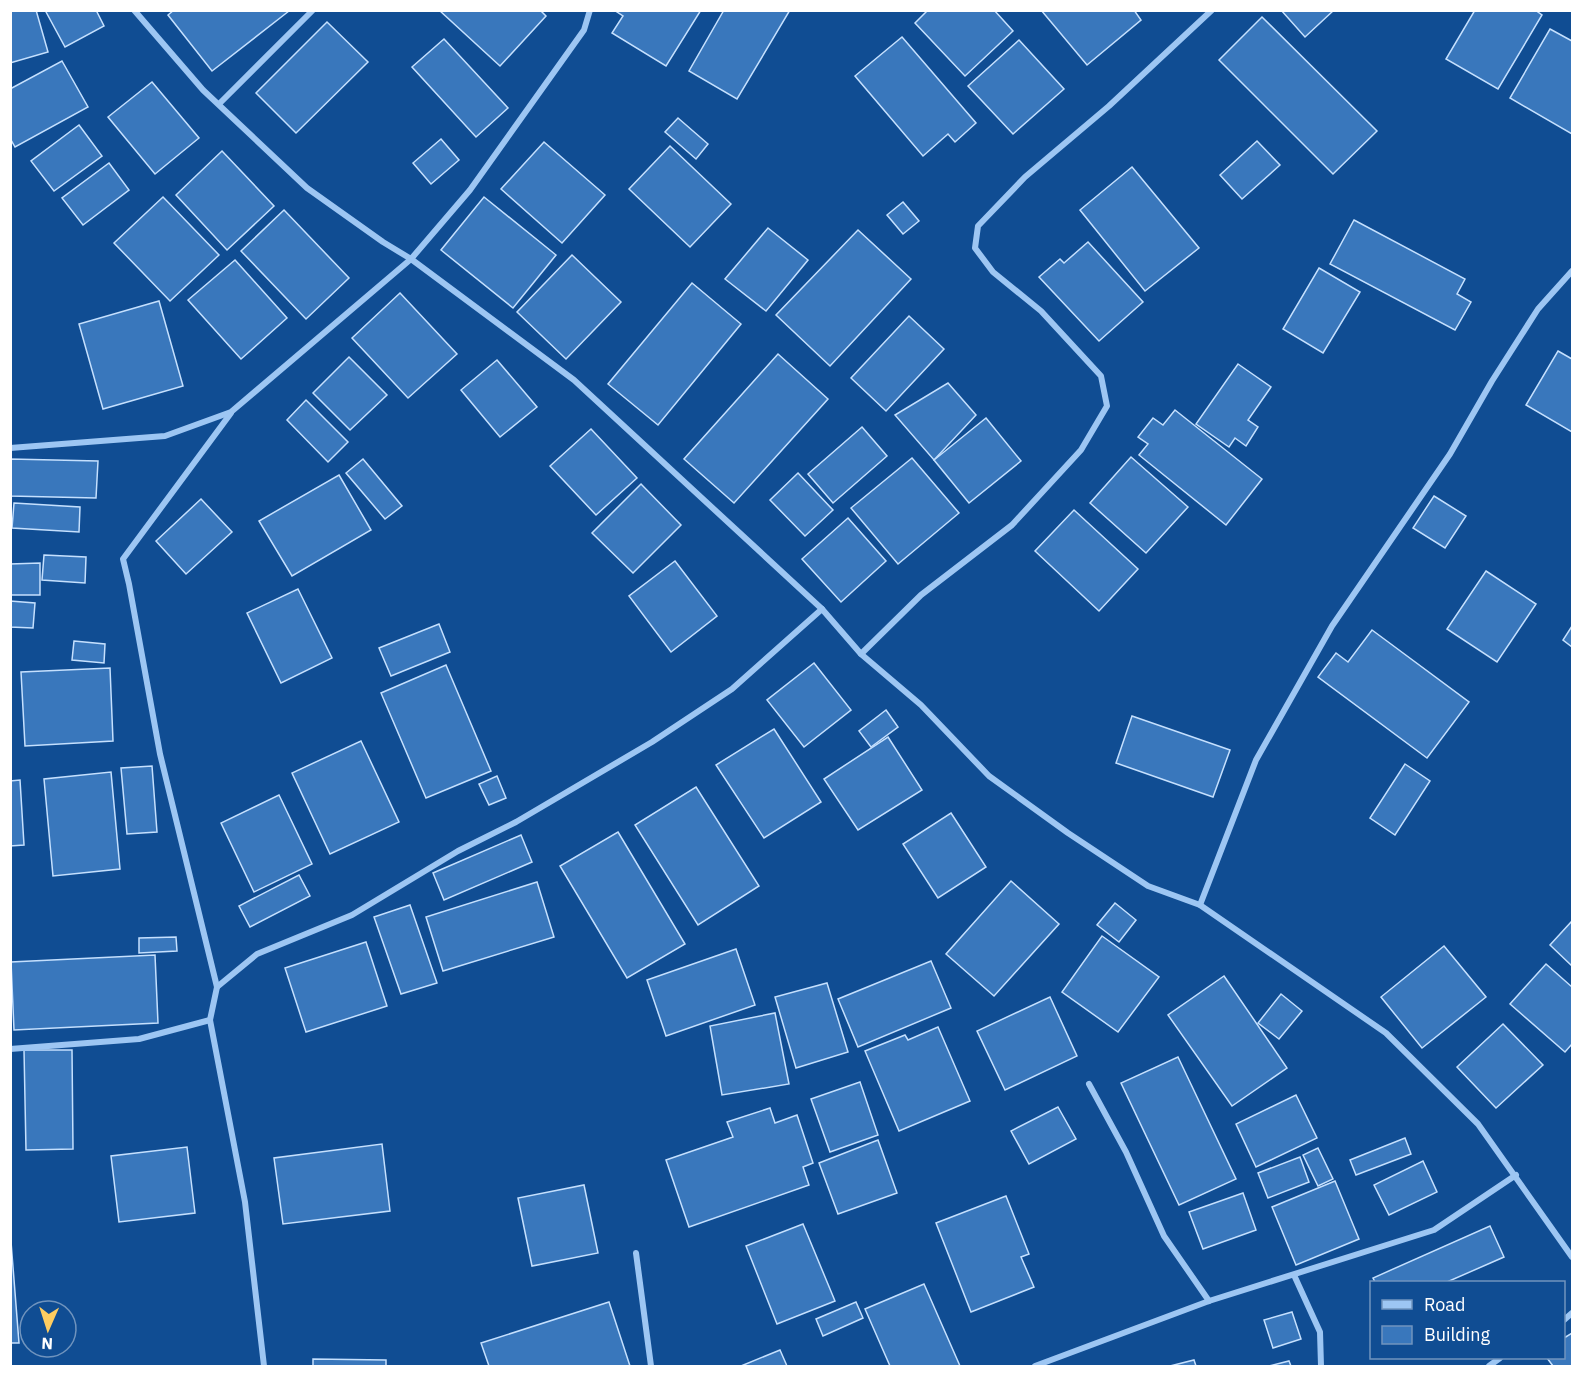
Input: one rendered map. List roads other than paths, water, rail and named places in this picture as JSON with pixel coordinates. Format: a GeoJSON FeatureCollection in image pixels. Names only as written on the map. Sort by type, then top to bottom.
{"type":"FeatureCollection","features":[{"type":"Feature","properties":{"kind":"street"},"geometry":{"type":"LineString","coordinates":[[134,10],[203,90],[307,188],[411,259],[574,380],[822,609],[861,654],[921,705],[989,776],[1068,833],[1148,886],[1200,905],[1386,1033],[1478,1124],[1516,1174],[1572,1257]]}},
{"type":"Feature","properties":{"kind":"street"},"geometry":{"type":"LineString","coordinates":[[219,104],[313,10]]}},
{"type":"Feature","properties":{"kind":"street"},"geometry":{"type":"LineString","coordinates":[[264,1366],[245,1202],[210,1020],[218,987],[160,754],[123,559],[231,412],[411,259],[470,190],[584,30],[590,10]]}},
{"type":"Feature","properties":{"kind":"street"},"geometry":{"type":"LineString","coordinates":[[861,654],[921,596],[1012,525],[1081,450],[1107,406],[1101,376],[1041,310],[993,272],[975,248],[978,226],[1025,177],[1109,106],[1212,10]]}},
{"type":"Feature","properties":{"kind":"street"},"geometry":{"type":"LineString","coordinates":[[1200,905],[1256,760],[1332,626],[1450,454],[1492,381],[1538,309],[1572,271]]}},
{"type":"Feature","properties":{"kind":"street"},"geometry":{"type":"LineString","coordinates":[[10,448],[165,436],[231,412]]}},
{"type":"Feature","properties":{"kind":"street"},"geometry":{"type":"LineString","coordinates":[[218,987],[257,954],[352,915],[458,851],[516,822],[652,742],[732,689],[822,609]]}},
{"type":"Feature","properties":{"kind":"street"},"geometry":{"type":"LineString","coordinates":[[10,1049],[138,1039],[210,1020]]}},
{"type":"Feature","properties":{"kind":"street"},"geometry":{"type":"LineString","coordinates":[[1089,1084],[1126,1152],[1164,1236],[1209,1301]]}},
{"type":"Feature","properties":{"kind":"street"},"geometry":{"type":"LineString","coordinates":[[1035,1366],[1209,1301],[1434,1230],[1516,1174]]}},
{"type":"Feature","properties":{"kind":"street"},"geometry":{"type":"LineString","coordinates":[[636,1253],[651,1366]]}},
{"type":"Feature","properties":{"kind":"street"},"geometry":{"type":"LineString","coordinates":[[1294,1275],[1320,1332],[1322,1366]]}}]}
